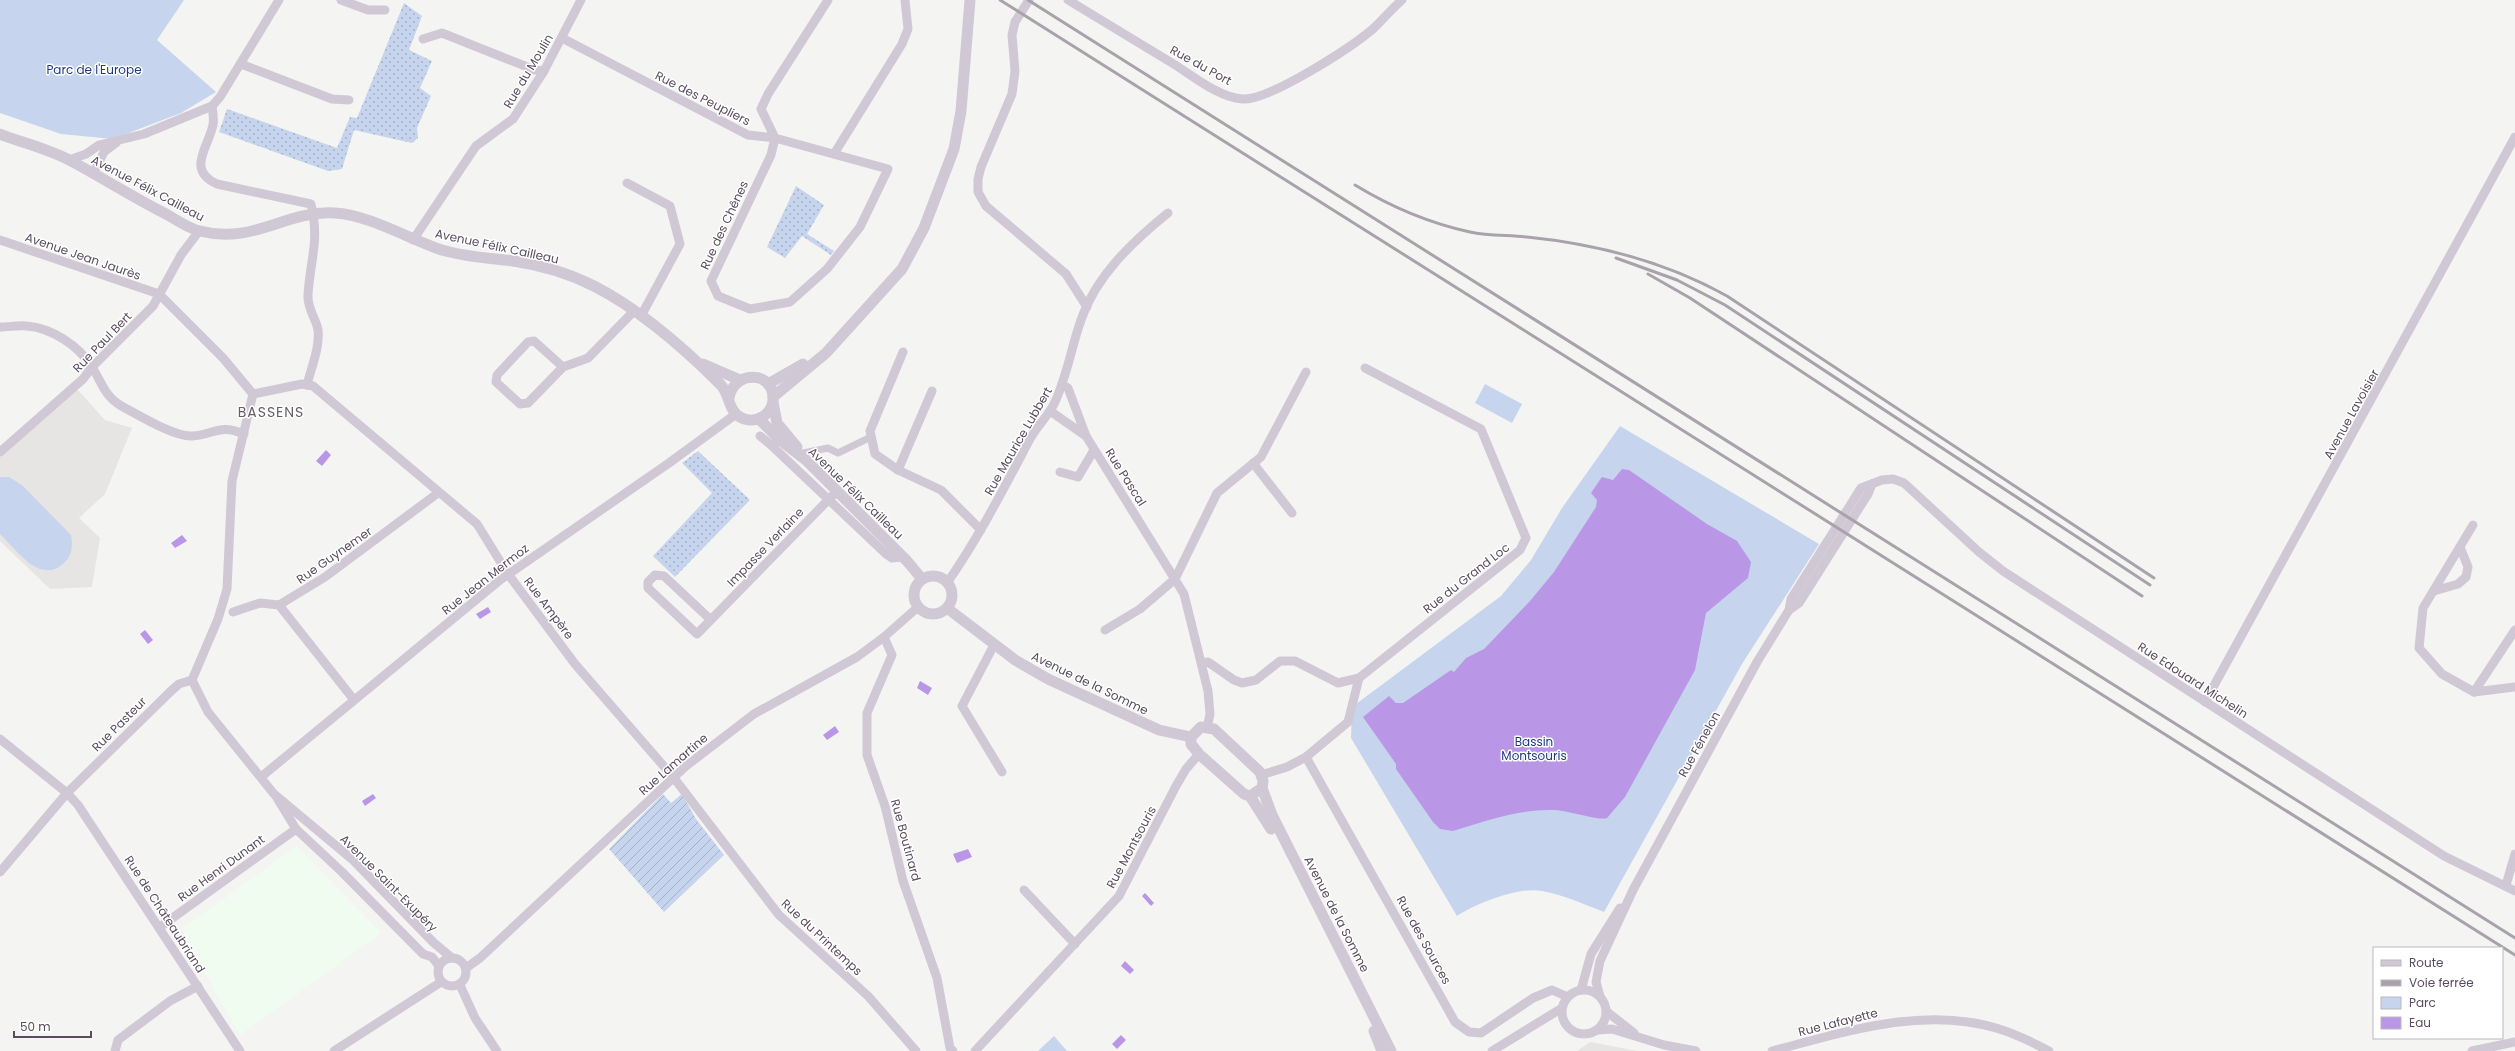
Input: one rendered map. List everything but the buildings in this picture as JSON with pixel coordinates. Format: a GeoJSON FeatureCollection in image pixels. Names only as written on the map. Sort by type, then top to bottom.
{"type":"FeatureCollection","features":[{"type":"Feature","properties":{"kind":"street"},"geometry":{"type":"LineString","coordinates":[[69,160],[86,154],[99,145],[117,142],[144,134],[212,106],[220,97],[241,64],[279,0]]}},
{"type":"Feature","properties":{"kind":"street"},"geometry":{"type":"LineString","coordinates":[[341,0],[368,10],[385,10]]}},
{"type":"Feature","properties":{"kind":"street","name":"Rue du Moulin"},"geometry":{"type":"LineString","coordinates":[[413,240],[476,146],[513,119],[544,71],[581,0]]}},
{"type":"Feature","properties":{"kind":"street"},"geometry":{"type":"LineString","coordinates":[[775,138],[761,109],[768,94],[828,0]]}},
{"type":"Feature","properties":{"kind":"street"},"geometry":{"type":"LineString","coordinates":[[834,154],[902,44],[908,29],[905,0]]}},
{"type":"Feature","properties":{"kind":"street"},"geometry":{"type":"LineString","coordinates":[[736,414],[746,420],[759,419],[770,410],[773,397],[826,353],[902,269],[924,228],[941,188],[954,149],[961,111],[970,0]]}},
{"type":"Feature","properties":{"kind":"street"},"geometry":{"type":"LineString","coordinates":[[1028,0],[1015,22],[1012,35],[1015,71],[1012,94],[981,167],[978,192],[986,206],[1066,274],[1087,307]]}},
{"type":"Feature","properties":{"kind":"street","name":"Rue du Port"},"geometry":{"type":"LineString","coordinates":[[1068,0],[1203,82],[1231,96],[1246,99],[1254,99],[1274,90],[1351,45],[1373,28],[1402,0]]}},
{"type":"Feature","properties":{"kind":"street"},"geometry":{"type":"LineString","coordinates":[[423,39],[442,33],[535,70],[544,71]]}},
{"type":"Feature","properties":{"kind":"street","name":"Rue des Peupliers"},"geometry":{"type":"LineString","coordinates":[[562,38],[748,135],[775,138],[888,169]]}},
{"type":"Feature","properties":{"kind":"street"},"geometry":{"type":"LineString","coordinates":[[241,64],[332,99],[348,100]]}},
{"type":"Feature","properties":{"kind":"street"},"geometry":{"type":"LineString","coordinates":[[212,106],[213,124],[200,165],[201,172],[208,180],[217,184],[311,204],[313,214],[316,240],[308,296],[308,308],[318,330],[318,336],[307,385],[253,394]]}},
{"type":"Feature","properties":{"kind":"street","name":"Avenue Félix Cailleau"},"geometry":{"type":"LineString","coordinates":[[0,134],[69,160],[199,231],[231,235],[254,232],[303,216],[336,213],[361,219],[444,251],[473,257],[513,261],[551,269],[595,287],[637,314],[692,358],[722,387],[736,414]]}},
{"type":"Feature","properties":{"kind":"street","name":"Avenue Lavoisier"},"geometry":{"type":"LineString","coordinates":[[2206,702],[2515,137]]}},
{"type":"Feature","properties":{"kind":"street","name":"Rue des Chênes"},"geometry":{"type":"LineString","coordinates":[[775,138],[771,154],[711,281],[718,296],[750,309],[790,302],[826,269],[860,227],[888,169]]}},
{"type":"Feature","properties":{"kind":"street"},"geometry":{"type":"LineString","coordinates":[[93,174],[104,152],[117,142]]}},
{"type":"Feature","properties":{"kind":"street"},"geometry":{"type":"LineString","coordinates":[[563,367],[534,341],[528,342],[497,375],[496,382],[520,404],[528,403],[563,367],[588,358],[637,314],[680,244],[670,206],[627,183]]}},
{"type":"Feature","properties":{"kind":"street","name":"Rue Maurice Lubbert"},"geometry":{"type":"LineString","coordinates":[[947,583],[959,567],[981,530],[1032,436],[1050,411],[1063,385],[1081,319],[1098,286],[1117,260],[1140,235],[1168,214]]}},
{"type":"Feature","properties":{"kind":"street","name":"Rue Paul Bert"},"geometry":{"type":"LineString","coordinates":[[0,452],[83,379],[92,367],[149,311],[181,255],[199,231]]}},
{"type":"Feature","properties":{"kind":"street","name":"Avenue Jean Jaurès"},"geometry":{"type":"LineString","coordinates":[[0,240],[159,294]]}},
{"type":"Feature","properties":{"kind":"street"},"geometry":{"type":"LineString","coordinates":[[159,294],[223,358],[253,394]]}},
{"type":"Feature","properties":{"kind":"street"},"geometry":{"type":"LineString","coordinates":[[0,328],[27,326],[42,329],[74,347],[92,367],[106,395],[123,407],[170,430],[191,436],[222,428],[232,429],[244,434]]}},
{"type":"Feature","properties":{"kind":"street"},"geometry":{"type":"LineString","coordinates":[[768,384],[806,363],[839,338]]}},
{"type":"Feature","properties":{"kind":"street"},"geometry":{"type":"LineString","coordinates":[[903,352],[870,431],[875,454],[898,470],[941,490],[981,530]]}},
{"type":"Feature","properties":{"kind":"street"},"geometry":{"type":"LineString","coordinates":[[692,358],[740,380]]}},
{"type":"Feature","properties":{"kind":"street","name":"Rue du Grand Loc"},"geometry":{"type":"LineString","coordinates":[[1202,663],[1208,662],[1234,680],[1242,683],[1256,680],[1280,661],[1295,661],[1338,683],[1359,678],[1520,550],[1526,538],[1481,429],[1365,368]]}},
{"type":"Feature","properties":{"kind":"street"},"geometry":{"type":"LineString","coordinates":[[1105,630],[1140,609],[1175,579],[1217,493],[1260,457],[1306,372]]}},
{"type":"Feature","properties":{"kind":"street"},"geometry":{"type":"LineString","coordinates":[[729,398],[732,388],[740,380],[755,377],[768,384],[773,397],[777,423],[805,457],[828,448],[838,452],[871,437]]}},
{"type":"Feature","properties":{"kind":"street","name":"Rue Ampère"},"geometry":{"type":"LineString","coordinates":[[307,385],[313,386],[328,396],[438,493],[477,524],[508,574],[575,664],[674,778]]}},
{"type":"Feature","properties":{"kind":"street","name":"Rue Pascal"},"geometry":{"type":"LineString","coordinates":[[1063,385],[1068,388],[1086,436],[1094,450],[1184,594],[1208,691],[1210,714],[1207,728]]}},
{"type":"Feature","properties":{"kind":"street"},"geometry":{"type":"LineString","coordinates":[[898,470],[932,391]]}},
{"type":"Feature","properties":{"kind":"street"},"geometry":{"type":"LineString","coordinates":[[192,680],[218,619],[227,589],[232,481],[253,394]]}},
{"type":"Feature","properties":{"kind":"street"},"geometry":{"type":"LineString","coordinates":[[1050,411],[1086,436]]}},
{"type":"Feature","properties":{"kind":"street","name":"Rue Jean Mermoz"},"geometry":{"type":"LineString","coordinates":[[261,777],[508,574],[669,463],[736,414]]}},
{"type":"Feature","properties":{"kind":"street","name":"Avenue Félix Cailleau"},"geometry":{"type":"LineString","coordinates":[[759,419],[775,443],[805,457],[832,496],[902,557],[922,579]]}},
{"type":"Feature","properties":{"kind":"street"},"geometry":{"type":"LineString","coordinates":[[760,436],[775,443],[832,496]]}},
{"type":"Feature","properties":{"kind":"street"},"geometry":{"type":"LineString","coordinates":[[1060,472],[1078,477],[1094,450]]}},
{"type":"Feature","properties":{"kind":"street"},"geometry":{"type":"LineString","coordinates":[[1253,463],[1292,513]]}},
{"type":"Feature","properties":{"kind":"street","name":"Rue Edouard Michelin"},"geometry":{"type":"LineString","coordinates":[[1872,484],[1893,479],[1904,482],[1979,552],[2003,571],[2444,856],[2482,876],[2515,890]]}},
{"type":"Feature","properties":{"kind":"street","name":"Rue Fénelon"},"geometry":{"type":"LineString","coordinates":[[1600,996],[1596,982],[1600,961],[1633,890],[1754,669],[1789,610],[1799,603],[1868,494],[1872,484]]}},
{"type":"Feature","properties":{"kind":"street","name":"Rue Guynemer"},"geometry":{"type":"LineString","coordinates":[[279,605],[325,577],[438,493]]}},
{"type":"Feature","properties":{"kind":"street","name":"Impasse Verlaine"},"geometry":{"type":"LineString","coordinates":[[711,620],[664,576],[655,575],[648,582],[648,588],[697,634],[711,620],[832,496]]}},
{"type":"Feature","properties":{"kind":"street"},"geometry":{"type":"LineString","coordinates":[[2473,525],[2423,608],[2418,648],[2442,674],[2474,692],[2515,687]]}},
{"type":"Feature","properties":{"kind":"street"},"geometry":{"type":"LineString","coordinates":[[2434,590],[2458,584],[2466,577],[2468,567],[2460,547]]}},
{"type":"Feature","properties":{"kind":"street"},"geometry":{"type":"LineString","coordinates":[[932,576],[947,583],[952,593],[947,608],[942,612],[932,614],[918,607],[914,595],[915,589],[922,579],[932,576]]}},
{"type":"Feature","properties":{"kind":"street"},"geometry":{"type":"LineString","coordinates":[[233,612],[260,603],[279,605],[354,700]]}},
{"type":"Feature","properties":{"kind":"street","name":"Rue Lamartine"},"geometry":{"type":"LineString","coordinates":[[466,968],[480,958],[686,766],[754,714],[858,657],[884,637],[918,607]]}},
{"type":"Feature","properties":{"kind":"street","name":"Avenue de la Somme"},"geometry":{"type":"LineString","coordinates":[[947,608],[994,645],[1048,679],[1159,730],[1191,737]]}},
{"type":"Feature","properties":{"kind":"street"},"geometry":{"type":"LineString","coordinates":[[2474,692],[2515,630]]}},
{"type":"Feature","properties":{"kind":"street","name":"Rue Boutinard"},"geometry":{"type":"LineString","coordinates":[[884,637],[892,655],[867,713],[867,755],[885,806],[904,881],[937,978],[950,1048],[953,1051]]}},
{"type":"Feature","properties":{"kind":"street"},"geometry":{"type":"LineString","coordinates":[[994,645],[962,706],[1002,772]]}},
{"type":"Feature","properties":{"kind":"street"},"geometry":{"type":"LineString","coordinates":[[1262,788],[1250,796],[1239,791],[1199,754],[1191,744],[1191,737],[1195,731],[1207,728],[1217,732],[1261,775],[1287,767],[1306,757],[1348,722],[1359,678]]}},
{"type":"Feature","properties":{"kind":"street","name":"Avenue Saint-Exupéry"},"geometry":{"type":"LineString","coordinates":[[192,680],[208,712],[274,794],[296,829],[342,872],[423,954],[432,958],[439,966]]}},
{"type":"Feature","properties":{"kind":"street","name":"Rue Pasteur"},"geometry":{"type":"LineString","coordinates":[[0,872],[67,793],[171,691],[179,684],[192,680]]}},
{"type":"Feature","properties":{"kind":"street","name":"Rue de Châteaubriand"},"geometry":{"type":"LineString","coordinates":[[0,739],[67,793],[78,805],[160,927],[240,1051]]}},
{"type":"Feature","properties":{"kind":"street","name":"Rue Montsouris"},"geometry":{"type":"LineString","coordinates":[[975,1051],[1119,896],[1180,781],[1199,754]]}},
{"type":"Feature","properties":{"kind":"street","name":"Rue des Sources"},"geometry":{"type":"LineString","coordinates":[[1306,757],[1455,1022],[1461,1028],[1469,1032],[1485,1032],[1533,998],[1552,990],[1568,997]]}},
{"type":"Feature","properties":{"kind":"street","name":"Avenue de la Somme"},"geometry":{"type":"LineString","coordinates":[[1261,775],[1262,788],[1272,815],[1391,1051]]}},
{"type":"Feature","properties":{"kind":"street","name":"Rue du Printemps"},"geometry":{"type":"LineString","coordinates":[[674,778],[779,915],[868,996],[916,1051]]}},
{"type":"Feature","properties":{"kind":"street","name":"Avenue Saint-Exupéry"},"geometry":{"type":"LineString","coordinates":[[274,794],[353,860],[434,943],[452,958]]}},
{"type":"Feature","properties":{"kind":"street","name":"Avenue de la Somme"},"geometry":{"type":"LineString","coordinates":[[1250,796],[1265,818],[1382,1051]]}},
{"type":"Feature","properties":{"kind":"street","name":"Rue Henri Dunant"},"geometry":{"type":"LineString","coordinates":[[160,927],[296,829]]}},
{"type":"Feature","properties":{"kind":"street"},"geometry":{"type":"LineString","coordinates":[[2506,885],[2515,854]]}},
{"type":"Feature","properties":{"kind":"street"},"geometry":{"type":"LineString","coordinates":[[1024,890],[1075,944]]}},
{"type":"Feature","properties":{"kind":"street","name":"Rue Fénelon"},"geometry":{"type":"LineString","coordinates":[[1581,990],[1590,954],[1599,938],[1633,890]]}},
{"type":"Feature","properties":{"kind":"street"},"geometry":{"type":"LineString","coordinates":[[452,958],[456,958],[466,968],[466,978],[460,985],[450,987],[441,982],[437,972],[439,966],[444,960],[452,958]]}},
{"type":"Feature","properties":{"kind":"street"},"geometry":{"type":"LineString","coordinates":[[334,1051],[441,982]]}},
{"type":"Feature","properties":{"kind":"street"},"geometry":{"type":"LineString","coordinates":[[460,985],[475,1018],[497,1051]]}},
{"type":"Feature","properties":{"kind":"street"},"geometry":{"type":"LineString","coordinates":[[115,1051],[118,1040],[170,1001],[198,986]]}},
{"type":"Feature","properties":{"kind":"street"},"geometry":{"type":"LineString","coordinates":[[1492,1051],[1562,1008],[1568,997],[1581,990],[1588,990],[1600,996],[1606,1010],[1606,1018],[1598,1030]]}},
{"type":"Feature","properties":{"kind":"street"},"geometry":{"type":"LineString","coordinates":[[1562,1008],[1564,1021],[1567,1027],[1580,1034],[1586,1035],[1598,1030],[1612,1029],[1653,1042],[1696,1051]]}},
{"type":"Feature","properties":{"kind":"street"},"geometry":{"type":"LineString","coordinates":[[1606,1010],[1634,1033],[1653,1042]]}},
{"type":"Feature","properties":{"kind":"street","name":"Rue Lafayette"},"geometry":{"type":"LineString","coordinates":[[1772,1051],[1873,1024],[1919,1019],[1996,1028],[2049,1051]]}},
{"type":"Feature","properties":{"kind":"street"},"geometry":{"type":"LineString","coordinates":[[1542,1020],[1564,1021]]}},
{"type":"Feature","properties":{"kind":"street"},"geometry":{"type":"LineString","coordinates":[[2472,1051],[2515,1042]]}},
{"type":"Feature","properties":{"kind":"shaded area"},"geometry":{"type":"Polygon","coordinates":[[[77,389],[105,420],[132,428],[105,494],[79,518],[100,538],[92,587],[50,589],[0,541],[0,455],[77,389]]]}},
{"type":"Feature","properties":{"kind":"shaded area"},"geometry":{"type":"Polygon","coordinates":[[[297,846],[381,933],[240,1035],[192,951],[182,929],[297,846]]]}},
{"type":"Feature","properties":{"kind":"shaded area"},"geometry":{"type":"Polygon","coordinates":[[[1590,1042],[1638,1051],[1577,1051],[1590,1042]]]}},
{"type":"Feature","properties":{"kind":"green space","name":"Parc de l'Europe"},"geometry":{"type":"Polygon","coordinates":[[[0,0],[184,0],[157,40],[216,92],[181,113],[113,139],[61,134],[0,113],[0,0]]]}},
{"type":"Feature","properties":{"kind":"green space"},"geometry":{"type":"Polygon","coordinates":[[[404,3],[422,16],[409,50],[432,61],[420,88],[431,96],[417,128],[418,138],[412,143],[354,130],[342,169],[328,171],[219,132],[227,109],[337,148],[350,117],[357,118],[404,3]]]}},
{"type":"Feature","properties":{"kind":"green space"},"geometry":{"type":"Polygon","coordinates":[[[796,186],[824,205],[807,234],[834,251],[831,255],[802,236],[785,258],[767,247],[796,186]]]}},
{"type":"Feature","properties":{"kind":"green space"},"geometry":{"type":"Polygon","coordinates":[[[1485,384],[1522,404],[1512,423],[1475,403],[1485,384]]]}},
{"type":"Feature","properties":{"kind":"green space","name":"Bassin Montsouris"},"geometry":{"type":"Polygon","coordinates":[[[1620,426],[1819,544],[1742,664],[1604,912],[1558,895],[1533,890],[1522,891],[1486,901],[1457,916],[1351,738],[1352,707],[1501,596],[1531,560],[1562,508],[1620,426]]]}},
{"type":"Feature","properties":{"kind":"green space"},"geometry":{"type":"Polygon","coordinates":[[[698,451],[750,500],[675,577],[653,556],[712,493],[682,463],[698,451]]]}},
{"type":"Feature","properties":{"kind":"green space"},"geometry":{"type":"Polygon","coordinates":[[[0,477],[9,477],[23,486],[71,535],[71,550],[69,557],[64,563],[55,569],[46,570],[37,568],[21,556],[0,534],[0,477]]]}},
{"type":"Feature","properties":{"kind":"green space"},"geometry":{"type":"Polygon","coordinates":[[[663,794],[671,803],[682,794],[696,819],[724,855],[664,912],[609,849],[663,794]]]}},
{"type":"Feature","properties":{"kind":"green space"},"geometry":{"type":"Polygon","coordinates":[[[1054,1036],[1067,1051],[1038,1051],[1054,1036]]]}},
{"type":"Feature","properties":{"kind":"water"},"geometry":{"type":"Polygon","coordinates":[[[326,450],[331,455],[322,466],[316,461],[326,450]]]}},
{"type":"Feature","properties":{"kind":"water","name":"Bassin Montsouris"},"geometry":{"type":"Polygon","coordinates":[[[1622,469],[1629,470],[1707,524],[1737,541],[1751,562],[1748,578],[1706,613],[1695,670],[1625,797],[1607,818],[1597,818],[1559,810],[1540,810],[1502,816],[1453,831],[1440,829],[1433,822],[1396,769],[1396,764],[1363,717],[1389,696],[1396,703],[1403,703],[1451,670],[1454,672],[1466,658],[1484,649],[1530,601],[1554,572],[1596,507],[1597,500],[1591,493],[1602,477],[1613,480],[1622,469]]]}},
{"type":"Feature","properties":{"kind":"water"},"geometry":{"type":"Polygon","coordinates":[[[182,535],[187,541],[175,548],[171,543],[182,535]]]}},
{"type":"Feature","properties":{"kind":"water"},"geometry":{"type":"Polygon","coordinates":[[[488,607],[491,612],[480,619],[476,614],[488,607]]]}},
{"type":"Feature","properties":{"kind":"water"},"geometry":{"type":"Polygon","coordinates":[[[145,630],[153,640],[148,644],[140,634],[145,630]]]}},
{"type":"Feature","properties":{"kind":"water"},"geometry":{"type":"Polygon","coordinates":[[[920,681],[932,688],[928,695],[917,688],[920,681]]]}},
{"type":"Feature","properties":{"kind":"water"},"geometry":{"type":"Polygon","coordinates":[[[835,726],[839,732],[827,740],[823,735],[835,726]]]}},
{"type":"Feature","properties":{"kind":"water"},"geometry":{"type":"Polygon","coordinates":[[[373,794],[376,798],[365,806],[362,801],[373,794]]]}},
{"type":"Feature","properties":{"kind":"water"},"geometry":{"type":"Polygon","coordinates":[[[968,849],[972,857],[957,863],[953,854],[968,849]]]}},
{"type":"Feature","properties":{"kind":"water"},"geometry":{"type":"Polygon","coordinates":[[[1145,893],[1154,903],[1151,906],[1142,896],[1145,893]]]}},
{"type":"Feature","properties":{"kind":"water"},"geometry":{"type":"Polygon","coordinates":[[[1125,961],[1134,970],[1130,974],[1121,966],[1125,961]]]}},
{"type":"Feature","properties":{"kind":"water"},"geometry":{"type":"Polygon","coordinates":[[[1121,1035],[1126,1040],[1117,1049],[1112,1044],[1121,1035]]]}},
{"type":"Feature","properties":{"kind":"railway"},"geometry":{"type":"LineString","coordinates":[[1000,0],[2502,947]]}},
{"type":"Feature","properties":{"kind":"railway"},"geometry":{"type":"LineString","coordinates":[[1028,0],[2515,938]]}},
{"type":"Feature","properties":{"kind":"railway"},"geometry":{"type":"LineString","coordinates":[[1355,185],[1396,207],[1440,224],[1470,232],[1520,236],[1579,244],[1630,256],[1680,273],[1704,284],[1727,296],[2154,578]]}},
{"type":"Feature","properties":{"kind":"railway"},"geometry":{"type":"LineString","coordinates":[[1616,258],[1677,280],[1725,305],[2150,585]]}},
{"type":"Feature","properties":{"kind":"railway"},"geometry":{"type":"LineString","coordinates":[[1648,274],[1690,298],[2142,596]]}},
{"type":"Feature","properties":{"kind":"railway"},"geometry":{"type":"LineString","coordinates":[[2503,947],[2515,955]]}},
{"type":"Feature","properties":{"kind":"district","name":"BASSENS"},"geometry":{"type":"Point","coordinates":[271,412]}}]}
